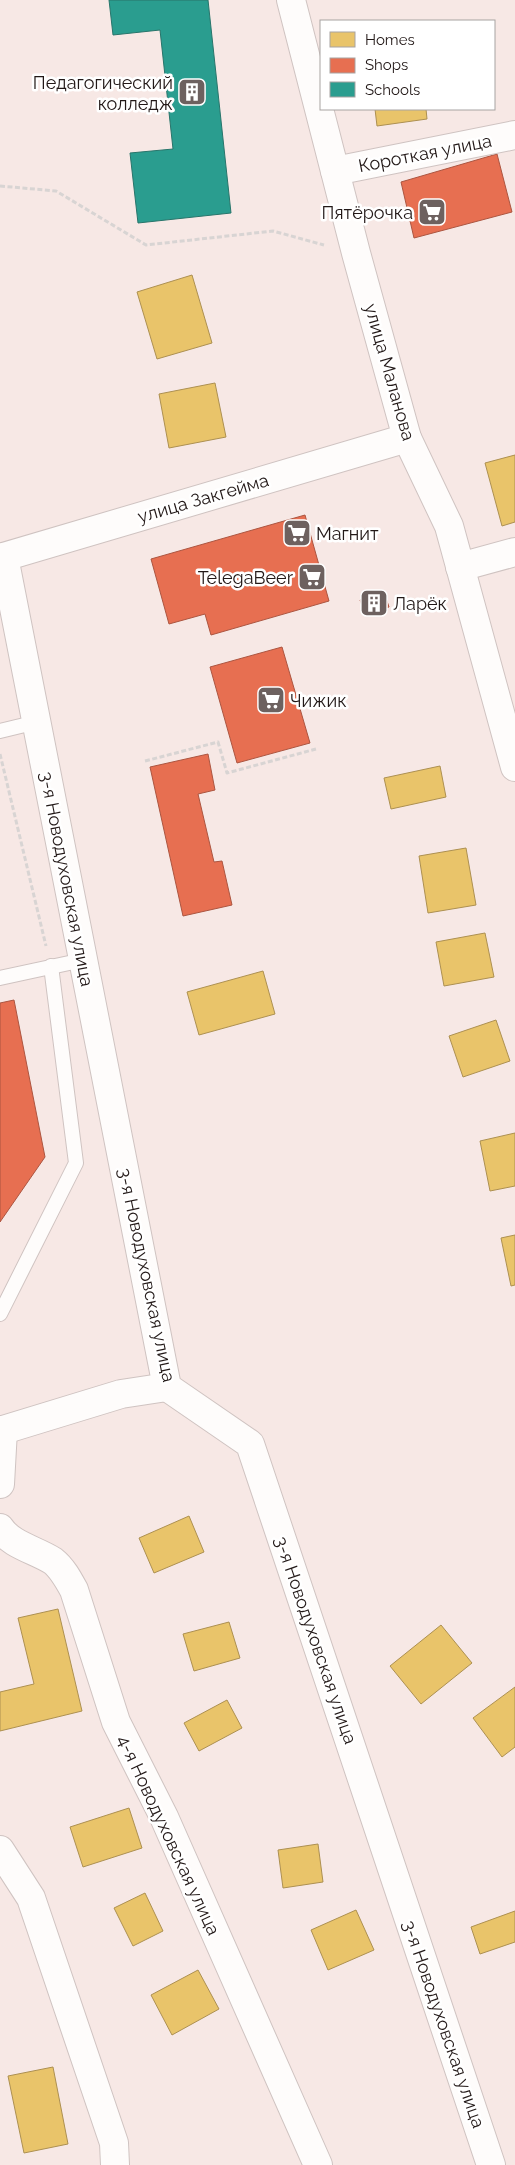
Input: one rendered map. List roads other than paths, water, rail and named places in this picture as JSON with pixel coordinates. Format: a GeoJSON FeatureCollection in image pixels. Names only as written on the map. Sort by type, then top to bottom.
{"type":"FeatureCollection","features":[{"type":"Feature","properties":{"kind":"street","name":"улица Маланова"},"geometry":{"type":"LineString","coordinates":[[291,0],[406,438],[449,526],[515,767]]}},
{"type":"Feature","properties":{"kind":"street","name":"Короткая улица"},"geometry":{"type":"LineString","coordinates":[[335,171],[515,135]]}},
{"type":"Feature","properties":{"kind":"street","name":"улица Закгейма"},"geometry":{"type":"LineString","coordinates":[[1,551],[406,438]]}},
{"type":"Feature","properties":{"kind":"street","name":"3-я Новодуховская улица"},"geometry":{"type":"LineString","coordinates":[[1,551],[167,1388],[250,1444],[492,2165]]}},
{"type":"Feature","properties":{"kind":"street"},"geometry":{"type":"LineString","coordinates":[[460,567],[515,552]]}},
{"type":"Feature","properties":{"kind":"street"},"geometry":{"type":"LineString","coordinates":[[0,1484],[2,1431],[122,1394],[167,1388]]}},
{"type":"Feature","properties":{"kind":"street","name":"4-я Новодуховская улица"},"geometry":{"type":"LineString","coordinates":[[0,1528],[13,1540],[54,1562],[65,1574],[74,1590],[116,1722],[164,1817],[318,2165]]}},
{"type":"Feature","properties":{"kind":"street"},"geometry":{"type":"LineString","coordinates":[[0,1850],[31,1898],[114,2143],[115,2165]]}},
{"type":"Feature","properties":{"kind":"lane"},"geometry":{"type":"LineString","coordinates":[[0,730],[36,722]]}},
{"type":"Feature","properties":{"kind":"lane"},"geometry":{"type":"LineString","coordinates":[[0,978],[83,960]]}},
{"type":"Feature","properties":{"kind":"lane"},"geometry":{"type":"LineString","coordinates":[[0,1314],[76,1163],[51,966]]}},
{"type":"Feature","properties":{"kind":"place","name":"Педагогический колледж"},"geometry":{"type":"Point","coordinates":[192,92]}},
{"type":"Feature","properties":{"kind":"place","name":"Пятёрочка"},"geometry":{"type":"Point","coordinates":[432,212]}},
{"type":"Feature","properties":{"kind":"place","name":"Магнит"},"geometry":{"type":"Point","coordinates":[297,533]}},
{"type":"Feature","properties":{"kind":"place","name":"TelegaBeer"},"geometry":{"type":"Point","coordinates":[312,577]}},
{"type":"Feature","properties":{"kind":"place","name":"Ларёк"},"geometry":{"type":"Point","coordinates":[374,603]}},
{"type":"Feature","properties":{"kind":"place","name":"Чижик"},"geometry":{"type":"Point","coordinates":[271,700]}}]}
